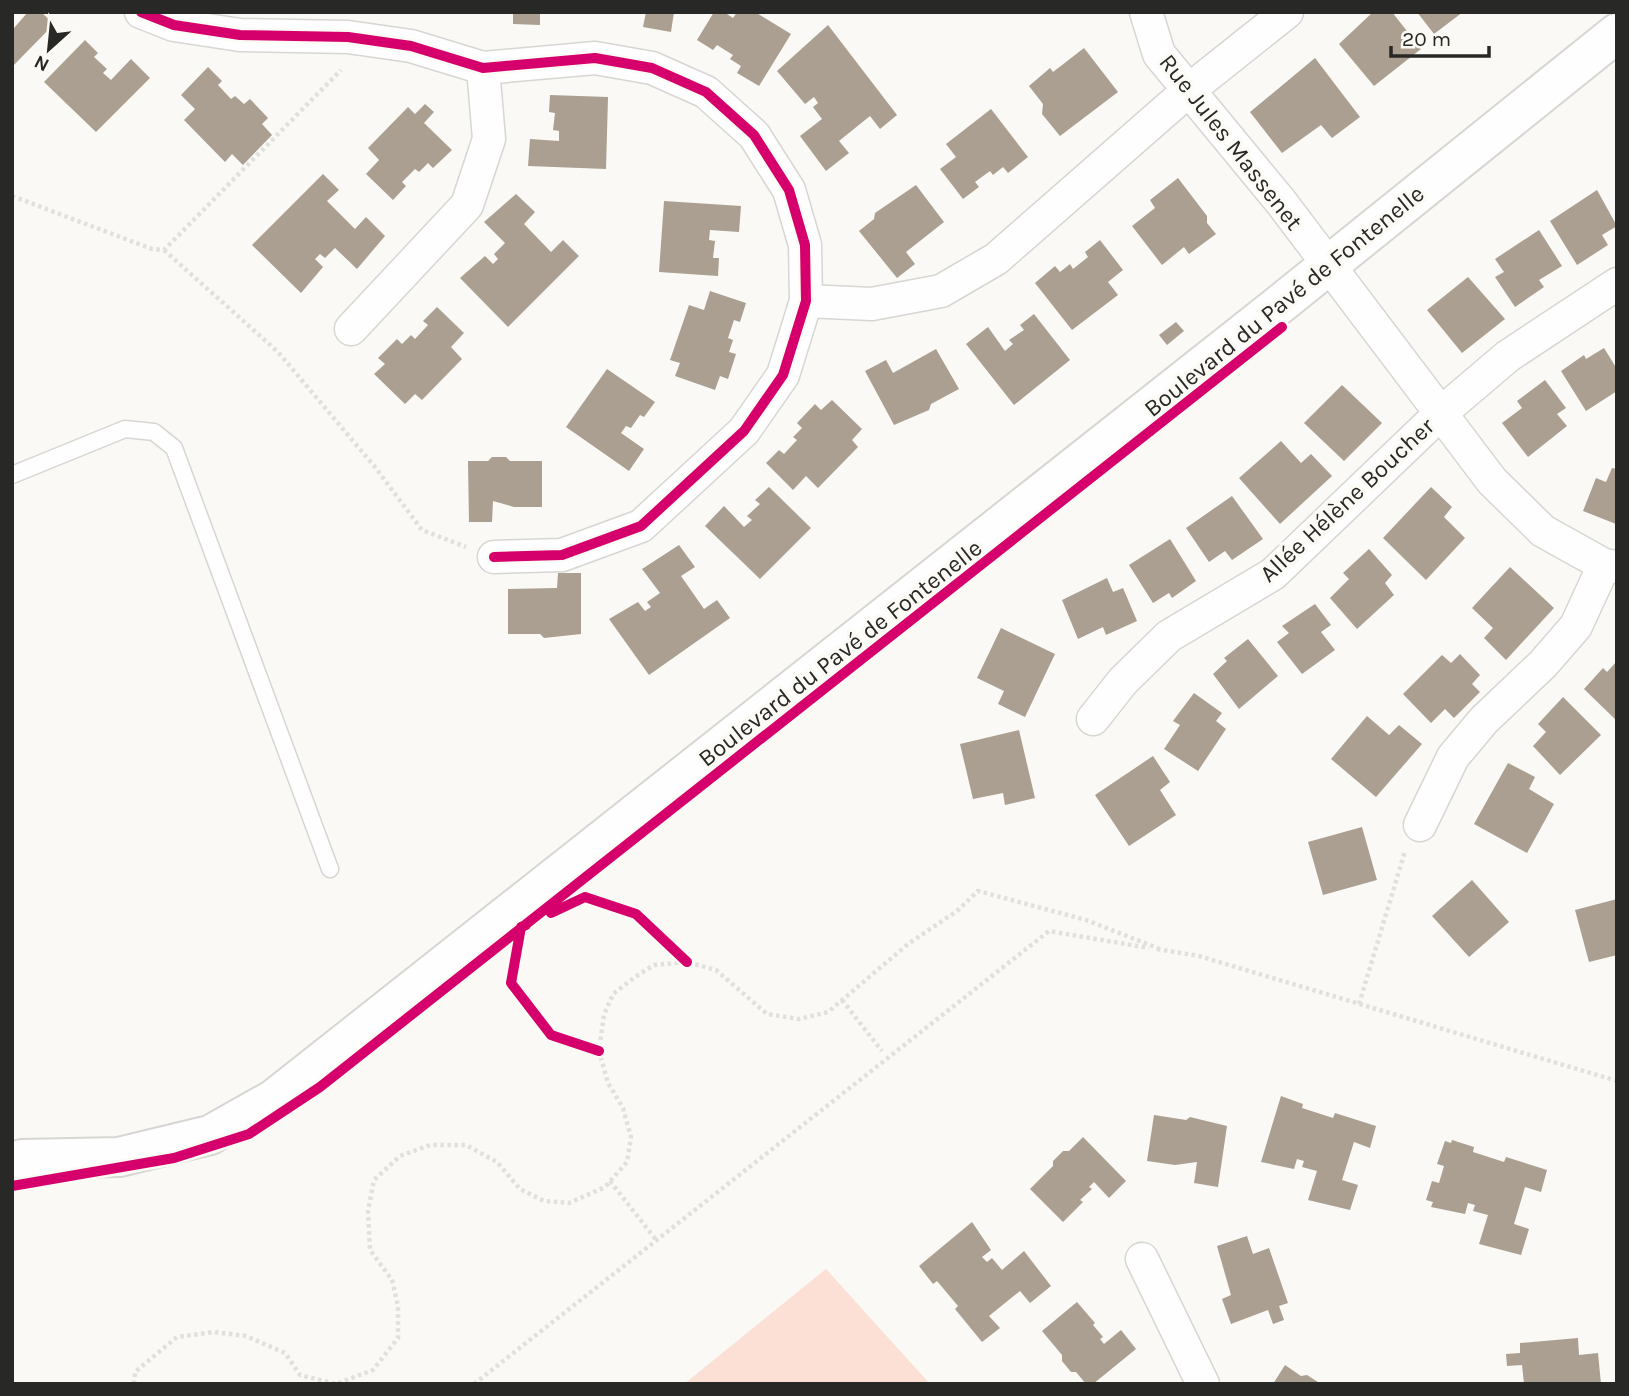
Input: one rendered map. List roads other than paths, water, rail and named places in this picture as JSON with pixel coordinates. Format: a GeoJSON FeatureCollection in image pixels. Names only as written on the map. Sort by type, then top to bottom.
{"type":"FeatureCollection","features":[{"type":"Feature","properties":{"kind":"main road","name":"Boulevard du Pavé de Fontenelle"},"geometry":{"type":"LineString","coordinates":[[12,1162],[22,1159],[119,1157],[210,1135],[274,1099],[1617,33]]}},
{"type":"Feature","properties":{"kind":"street"},"geometry":{"type":"LineString","coordinates":[[141,12],[174,26],[240,35],[348,37],[411,46],[483,68],[595,58],[652,68],[706,92],[754,135],[789,190],[805,245],[806,301],[783,376],[744,431],[641,527],[562,555],[494,557]]}},
{"type":"Feature","properties":{"kind":"street","name":"Rue Jules Massenet"},"geometry":{"type":"LineString","coordinates":[[1146,12],[1158,54],[1328,265],[1492,481],[1543,531],[1611,566]]}},
{"type":"Feature","properties":{"kind":"street"},"geometry":{"type":"LineString","coordinates":[[806,301],[872,304],[941,290],[996,259],[1189,90],[1287,12]]}},
{"type":"Feature","properties":{"kind":"street"},"geometry":{"type":"LineString","coordinates":[[351,329],[467,205],[489,139],[483,68]]}},
{"type":"Feature","properties":{"kind":"street","name":"Allée Hélène Boucher"},"geometry":{"type":"LineString","coordinates":[[1093,719],[1124,681],[1169,636],[1273,574],[1441,413],[1508,356],[1617,284]]}},
{"type":"Feature","properties":{"kind":"street"},"geometry":{"type":"LineString","coordinates":[[1420,825],[1452,757],[1484,720],[1543,664],[1576,626],[1611,566]]}},
{"type":"Feature","properties":{"kind":"street"},"geometry":{"type":"LineString","coordinates":[[1142,1259],[1203,1384]]}},
{"type":"Feature","properties":{"kind":"lane"},"geometry":{"type":"LineString","coordinates":[[12,475],[125,429],[154,432],[174,448],[330,869]]}}]}
